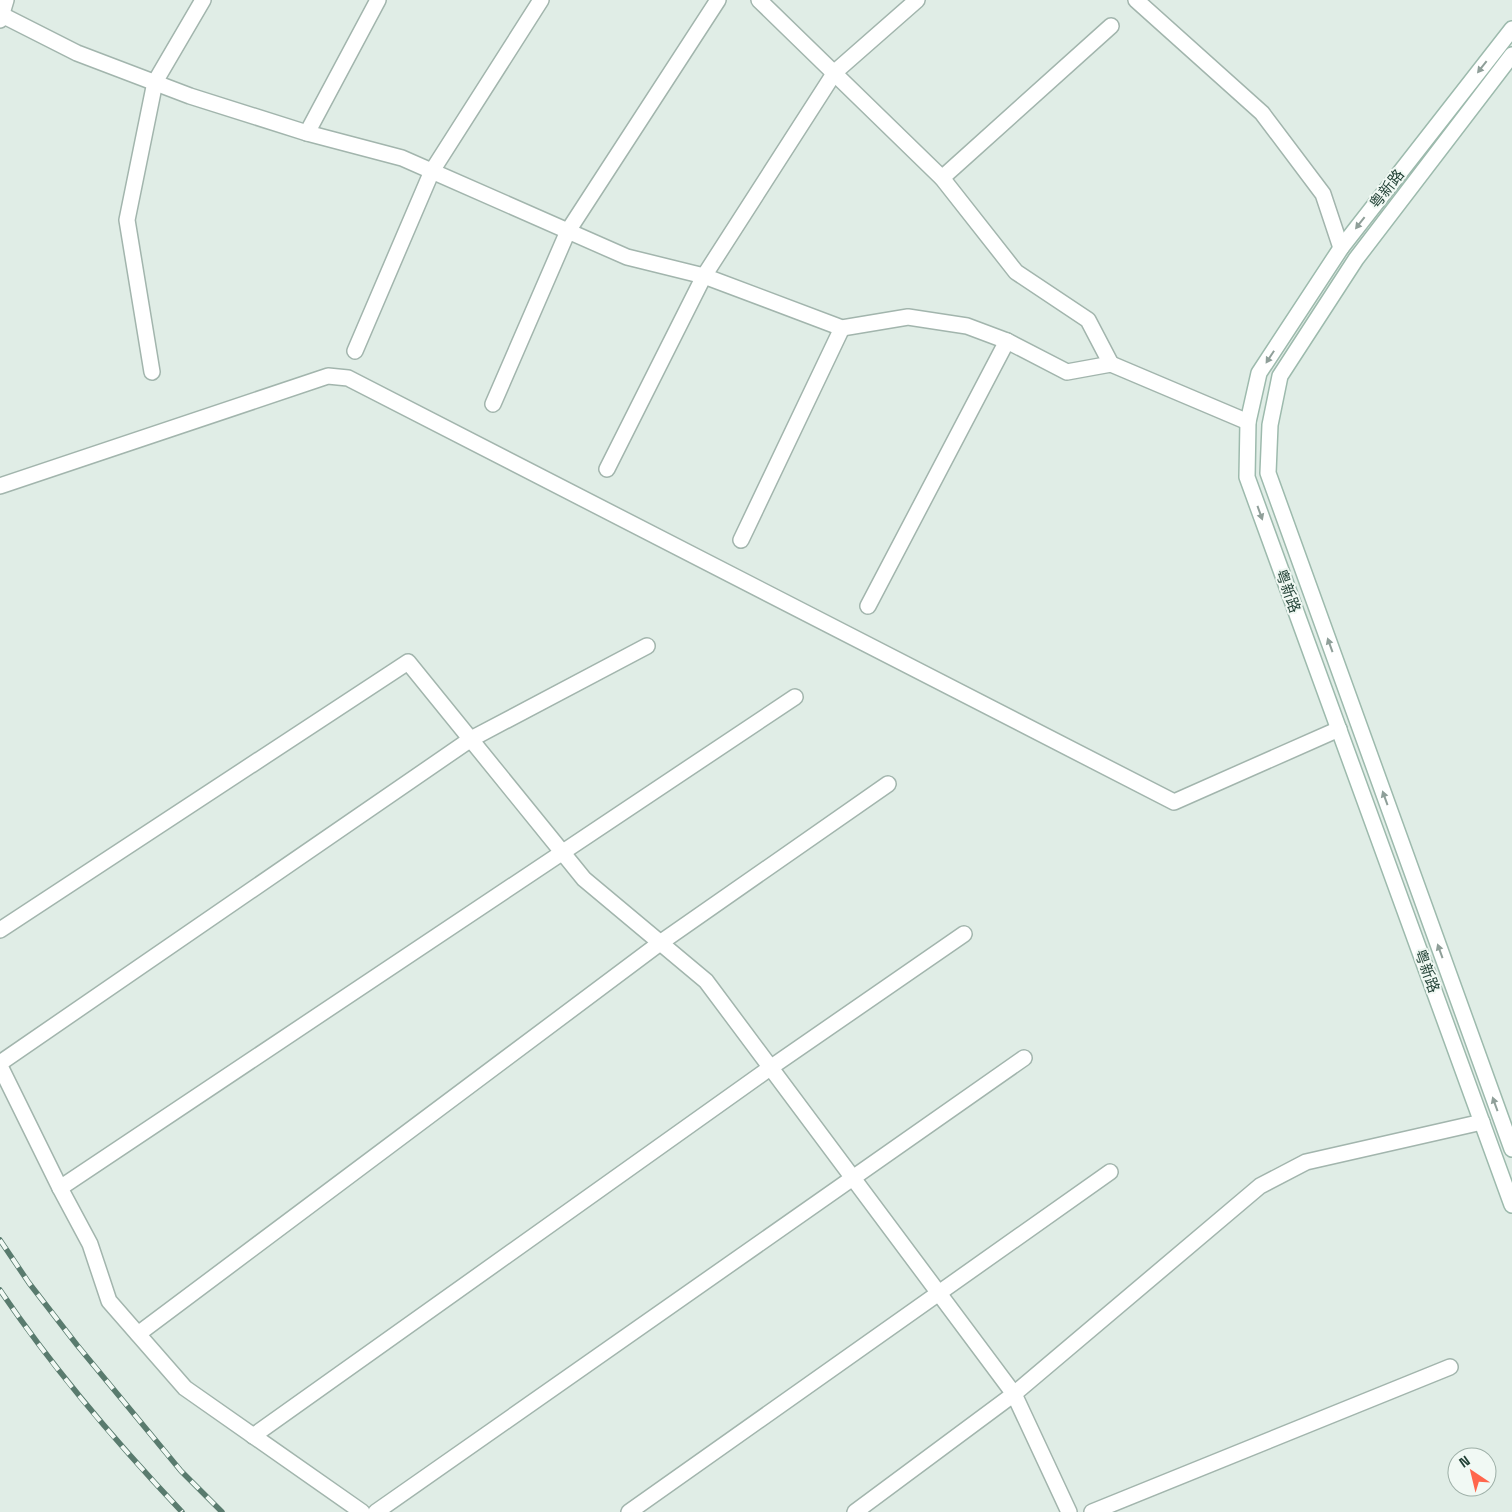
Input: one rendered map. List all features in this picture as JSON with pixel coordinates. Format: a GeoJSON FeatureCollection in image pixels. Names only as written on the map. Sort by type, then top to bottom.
{"type":"FeatureCollection","features":[{"type":"Feature","properties":{"kind":"street"},"geometry":{"type":"LineString","coordinates":[[6,0],[0,17],[77,53],[190,96],[307,133],[402,158],[627,257],[704,276],[842,328],[908,317],[967,326],[1007,341],[1067,372],[1111,364],[1248,422]]}},
{"type":"Feature","properties":{"kind":"street"},"geometry":{"type":"LineString","coordinates":[[152,372],[127,220],[155,82],[203,0]]}},
{"type":"Feature","properties":{"kind":"street"},"geometry":{"type":"LineString","coordinates":[[307,133],[378,0]]}},
{"type":"Feature","properties":{"kind":"street"},"geometry":{"type":"LineString","coordinates":[[354,351],[432,171],[541,0]]}},
{"type":"Feature","properties":{"kind":"street"},"geometry":{"type":"LineString","coordinates":[[493,404],[568,231],[718,0]]}},
{"type":"Feature","properties":{"kind":"street"},"geometry":{"type":"LineString","coordinates":[[759,0],[942,178],[1016,272],[1088,320],[1111,364]]}},
{"type":"Feature","properties":{"kind":"street"},"geometry":{"type":"LineString","coordinates":[[607,470],[704,276],[835,72],[917,0]]}},
{"type":"Feature","properties":{"kind":"street"},"geometry":{"type":"LineString","coordinates":[[1136,0],[1262,113],[1322,194],[1341,248]]}},
{"type":"Feature","properties":{"kind":"street"},"geometry":{"type":"LineString","coordinates":[[942,178],[1111,26]]}},
{"type":"Feature","properties":{"kind":"street","name":"粤新路"},"geometry":{"type":"LineString","coordinates":[[1512,29],[1341,248],[1259,373],[1248,422],[1246,477],[1512,1205]]}},
{"type":"Feature","properties":{"kind":"street","name":"粤新路"},"geometry":{"type":"LineString","coordinates":[[1512,55],[1356,259],[1280,376],[1270,426],[1268,473],[1512,1150]]}},
{"type":"Feature","properties":{"kind":"street"},"geometry":{"type":"LineString","coordinates":[[741,540],[842,328]]}},
{"type":"Feature","properties":{"kind":"street"},"geometry":{"type":"LineString","coordinates":[[868,606],[1007,341]]}},
{"type":"Feature","properties":{"kind":"street"},"geometry":{"type":"LineString","coordinates":[[0,486],[328,376],[348,378],[1174,802],[1338,729]]}},
{"type":"Feature","properties":{"kind":"street"},"geometry":{"type":"LineString","coordinates":[[362,1512],[185,1388],[109,1301],[90,1244],[60,1188],[0,1064],[471,739],[647,646]]}},
{"type":"Feature","properties":{"kind":"street"},"geometry":{"type":"LineString","coordinates":[[0,930],[408,662],[584,879],[706,981],[1014,1394],[1069,1512]]}},
{"type":"Feature","properties":{"kind":"street"},"geometry":{"type":"LineString","coordinates":[[60,1188],[795,697]]}},
{"type":"Feature","properties":{"kind":"street"},"geometry":{"type":"LineString","coordinates":[[138,1334],[660,943],[888,784]]}},
{"type":"Feature","properties":{"kind":"street"},"geometry":{"type":"LineString","coordinates":[[254,1436],[770,1068],[964,934]]}},
{"type":"Feature","properties":{"kind":"street"},"geometry":{"type":"LineString","coordinates":[[376,1512],[854,1179],[1024,1058]]}},
{"type":"Feature","properties":{"kind":"street"},"geometry":{"type":"LineString","coordinates":[[855,1512],[1014,1394],[1260,1186],[1306,1162],[1482,1122]]}},
{"type":"Feature","properties":{"kind":"street"},"geometry":{"type":"LineString","coordinates":[[629,1512],[1110,1172]]}},
{"type":"Feature","properties":{"kind":"street"},"geometry":{"type":"LineString","coordinates":[[1092,1512],[1450,1367]]}},
{"type":"Feature","properties":{"kind":"railway"},"geometry":{"type":"LineString","coordinates":[[0,1240],[29,1283],[77,1345],[181,1471],[222,1512]]}},
{"type":"Feature","properties":{"kind":"railway"},"geometry":{"type":"LineString","coordinates":[[0,1290],[42,1349],[86,1405],[182,1512]]}}]}
